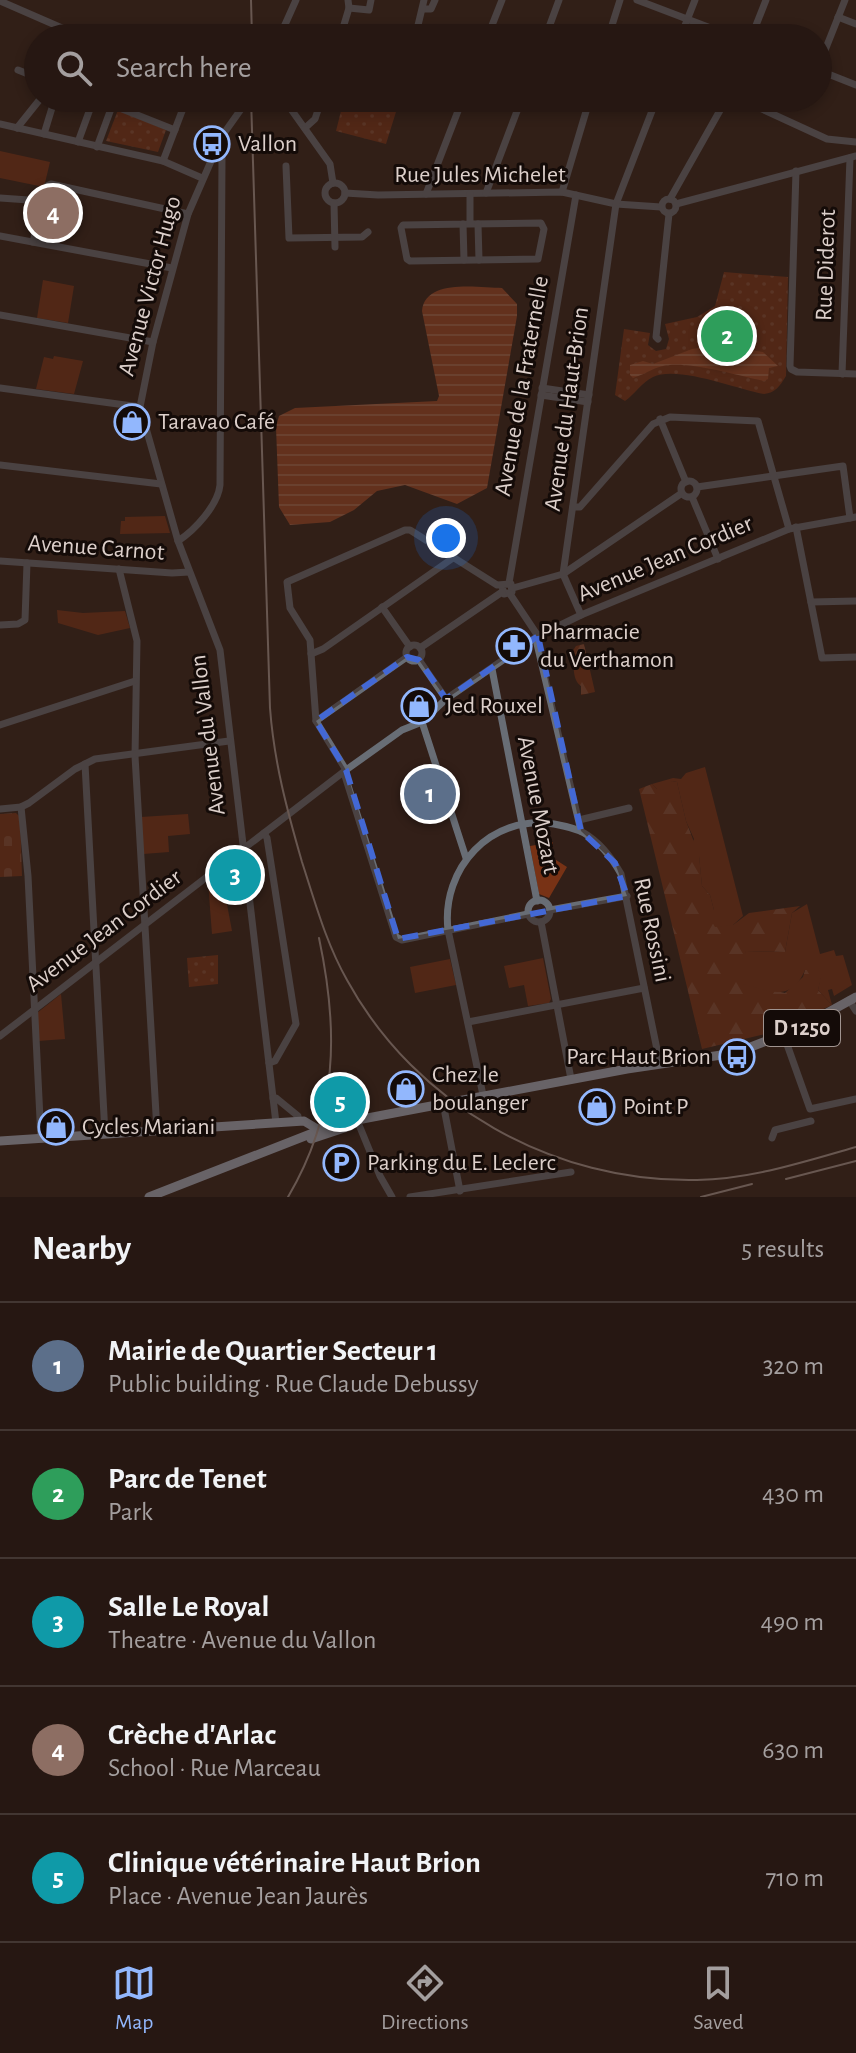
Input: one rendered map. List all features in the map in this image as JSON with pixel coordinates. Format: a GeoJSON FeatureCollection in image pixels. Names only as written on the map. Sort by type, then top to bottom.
{"type":"FeatureCollection","features":[{"type":"Feature","properties":{"kind":"main road","name":"D 1250"},"geometry":{"type":"LineString","coordinates":[[149,1197],[320,1133],[346,1120],[744,1048],[784,1036],[853,998]]}},
{"type":"Feature","properties":{"kind":"main road"},"geometry":{"type":"LineString","coordinates":[[0,1141],[298,1121],[310,1122],[320,1133]]}},
{"type":"Feature","properties":{"kind":"street"},"geometry":{"type":"LineString","coordinates":[[285,24],[296,0]]}},
{"type":"Feature","properties":{"kind":"street"},"geometry":{"type":"LineString","coordinates":[[344,24],[349,4],[369,10],[371,0]]}},
{"type":"Feature","properties":{"kind":"street"},"geometry":{"type":"LineString","coordinates":[[419,24],[424,4],[431,9],[435,0]]}},
{"type":"Feature","properties":{"kind":"street"},"geometry":{"type":"LineString","coordinates":[[493,24],[502,0]]}},
{"type":"Feature","properties":{"kind":"street"},"geometry":{"type":"LineString","coordinates":[[550,24],[559,0]]}},
{"type":"Feature","properties":{"kind":"street"},"geometry":{"type":"LineString","coordinates":[[612,24],[620,0]]}},
{"type":"Feature","properties":{"kind":"street"},"geometry":{"type":"LineString","coordinates":[[637,0],[700,24]]}},
{"type":"Feature","properties":{"kind":"street"},"geometry":{"type":"LineString","coordinates":[[685,24],[695,0]]}},
{"type":"Feature","properties":{"kind":"street"},"geometry":{"type":"LineString","coordinates":[[756,24],[766,0]]}},
{"type":"Feature","properties":{"kind":"street"},"geometry":{"type":"LineString","coordinates":[[832,33],[845,0]]}},
{"type":"Feature","properties":{"kind":"street"},"geometry":{"type":"LineString","coordinates":[[0,1],[51,24]]}},
{"type":"Feature","properties":{"kind":"street"},"geometry":{"type":"LineString","coordinates":[[838,17],[856,24]]}},
{"type":"Feature","properties":{"kind":"street"},"geometry":{"type":"LineString","coordinates":[[18,70],[24,72]]}},
{"type":"Feature","properties":{"kind":"street"},"geometry":{"type":"LineString","coordinates":[[832,75],[856,85]]}},
{"type":"Feature","properties":{"kind":"street"},"geometry":{"type":"LineString","coordinates":[[17,128],[30,112]]}},
{"type":"Feature","properties":{"kind":"street"},"geometry":{"type":"LineString","coordinates":[[44,134],[51,112]]}},
{"type":"Feature","properties":{"kind":"street"},"geometry":{"type":"LineString","coordinates":[[78,142],[89,112]]}},
{"type":"Feature","properties":{"kind":"street"},"geometry":{"type":"LineString","coordinates":[[97,147],[110,112]]}},
{"type":"Feature","properties":{"kind":"street"},"geometry":{"type":"LineString","coordinates":[[137,112],[175,130]]}},
{"type":"Feature","properties":{"kind":"street"},"geometry":{"type":"LineString","coordinates":[[163,161],[182,112]]}},
{"type":"Feature","properties":{"kind":"street","name":"Avenue Victor Hugo"},"geometry":{"type":"LineString","coordinates":[[178,541],[140,407],[153,342],[188,214],[214,152],[238,112]]}},
{"type":"Feature","properties":{"kind":"street"},"geometry":{"type":"LineString","coordinates":[[293,112],[330,164],[333,183]]}},
{"type":"Feature","properties":{"kind":"street"},"geometry":{"type":"LineString","coordinates":[[305,128],[315,119],[317,112]]}},
{"type":"Feature","properties":{"kind":"street"},"geometry":{"type":"LineString","coordinates":[[426,194],[458,112]]}},
{"type":"Feature","properties":{"kind":"street"},"geometry":{"type":"LineString","coordinates":[[486,193],[517,112]]}},
{"type":"Feature","properties":{"kind":"street"},"geometry":{"type":"LineString","coordinates":[[562,192],[586,112]]}},
{"type":"Feature","properties":{"kind":"street","name":"Avenue du Haut-Brion"},"geometry":{"type":"LineString","coordinates":[[563,574],[616,204],[652,112]]}},
{"type":"Feature","properties":{"kind":"street"},"geometry":{"type":"LineString","coordinates":[[669,214],[675,210],[673,202],[720,112]]}},
{"type":"Feature","properties":{"kind":"street"},"geometry":{"type":"LineString","coordinates":[[768,112],[827,139],[856,142]]}},
{"type":"Feature","properties":{"kind":"street"},"geometry":{"type":"LineString","coordinates":[[0,124],[163,161],[202,178]]}},
{"type":"Feature","properties":{"kind":"street"},"geometry":{"type":"LineString","coordinates":[[178,541],[216,501],[220,485],[222,158],[214,152]]}},
{"type":"Feature","properties":{"kind":"street"},"geometry":{"type":"LineString","coordinates":[[669,214],[661,207],[663,202],[853,157]]}},
{"type":"Feature","properties":{"kind":"street","name":"Rue Diderot"},"geometry":{"type":"LineString","coordinates":[[842,374],[853,157]]}},
{"type":"Feature","properties":{"kind":"street"},"geometry":{"type":"LineString","coordinates":[[286,166],[289,238],[335,243],[362,237],[368,232]]}},
{"type":"Feature","properties":{"kind":"street"},"geometry":{"type":"LineString","coordinates":[[796,171],[790,366],[794,372],[856,374]]}},
{"type":"Feature","properties":{"kind":"street"},"geometry":{"type":"LineString","coordinates":[[333,183],[341,185],[345,193],[343,199],[334,203],[325,193],[333,183]]}},
{"type":"Feature","properties":{"kind":"street"},"geometry":{"type":"LineString","coordinates":[[33,242],[47,186],[51,184],[188,214]]}},
{"type":"Feature","properties":{"kind":"street","name":"Rue Jules Michelet"},"geometry":{"type":"LineString","coordinates":[[345,193],[562,192],[616,204],[661,207]]}},
{"type":"Feature","properties":{"kind":"street"},"geometry":{"type":"LineString","coordinates":[[464,260],[470,224],[470,194]]}},
{"type":"Feature","properties":{"kind":"street","name":"Avenue de la Fraternelle"},"geometry":{"type":"LineString","coordinates":[[507,589],[576,195]]}},
{"type":"Feature","properties":{"kind":"street"},"geometry":{"type":"LineString","coordinates":[[0,198],[43,201]]}},
{"type":"Feature","properties":{"kind":"street"},"geometry":{"type":"LineString","coordinates":[[334,203],[335,243]]}},
{"type":"Feature","properties":{"kind":"street"},"geometry":{"type":"LineString","coordinates":[[658,339],[669,214]]}},
{"type":"Feature","properties":{"kind":"street"},"geometry":{"type":"LineString","coordinates":[[538,222],[544,229],[538,259],[479,260],[410,261],[401,228],[403,225],[538,222]]}},
{"type":"Feature","properties":{"kind":"street"},"geometry":{"type":"LineString","coordinates":[[470,224],[479,260]]}},
{"type":"Feature","properties":{"kind":"street"},"geometry":{"type":"LineString","coordinates":[[0,236],[172,268]]}},
{"type":"Feature","properties":{"kind":"street"},"geometry":{"type":"LineString","coordinates":[[0,315],[153,342]]}},
{"type":"Feature","properties":{"kind":"street"},"geometry":{"type":"LineString","coordinates":[[0,388],[140,407]]}},
{"type":"Feature","properties":{"kind":"street"},"geometry":{"type":"LineString","coordinates":[[541,391],[589,399]]}},
{"type":"Feature","properties":{"kind":"street"},"geometry":{"type":"LineString","coordinates":[[660,419],[686,482]]}},
{"type":"Feature","properties":{"kind":"street"},"geometry":{"type":"LineString","coordinates":[[573,507],[580,507],[660,419],[758,421],[792,528],[822,658],[856,657]]}},
{"type":"Feature","properties":{"kind":"street"},"geometry":{"type":"LineString","coordinates":[[0,465],[161,484]]}},
{"type":"Feature","properties":{"kind":"street"},"geometry":{"type":"LineString","coordinates":[[697,487],[843,466],[853,517]]}},
{"type":"Feature","properties":{"kind":"street"},"geometry":{"type":"LineString","coordinates":[[686,482],[694,483],[697,487]]}},
{"type":"Feature","properties":{"kind":"street"},"geometry":{"type":"LineString","coordinates":[[682,493],[682,485],[686,482]]}},
{"type":"Feature","properties":{"kind":"street"},"geometry":{"type":"LineString","coordinates":[[692,497],[697,487]]}},
{"type":"Feature","properties":{"kind":"street"},"geometry":{"type":"LineString","coordinates":[[682,493],[692,497],[718,559]]}},
{"type":"Feature","properties":{"kind":"street"},"geometry":{"type":"LineString","coordinates":[[382,607],[410,647],[420,648],[507,589],[563,574],[682,493]]}},
{"type":"Feature","properties":{"kind":"street","name":"Avenue Jean Cordier"},"geometry":{"type":"LineString","coordinates":[[0,1036],[346,770],[402,730],[422,722],[446,699],[538,636],[581,615],[792,528],[853,517]]}},
{"type":"Feature","properties":{"kind":"street"},"geometry":{"type":"LineString","coordinates":[[483,1095],[448,930],[451,887],[466,858],[487,839],[506,829],[522,824],[546,823],[581,831],[540,657],[538,636],[507,589],[410,530],[291,578],[287,582],[290,608],[310,640],[316,721],[346,770],[345,776],[396,937],[402,940],[448,930],[528,914]]}},
{"type":"Feature","properties":{"kind":"street","name":"Avenue du Vallon"},"geometry":{"type":"LineString","coordinates":[[178,541],[220,650],[276,1123]]}},
{"type":"Feature","properties":{"kind":"street"},"geometry":{"type":"LineString","coordinates":[[311,654],[323,649],[453,558]]}},
{"type":"Feature","properties":{"kind":"street","name":"Avenue Carnot"},"geometry":{"type":"LineString","coordinates":[[0,561],[189,572]]}},
{"type":"Feature","properties":{"kind":"street"},"geometry":{"type":"LineString","coordinates":[[0,625],[18,624],[25,620],[27,563]]}},
{"type":"Feature","properties":{"kind":"street"},"geometry":{"type":"LineString","coordinates":[[119,569],[137,641],[134,753],[157,1131]]}},
{"type":"Feature","properties":{"kind":"street"},"geometry":{"type":"LineString","coordinates":[[563,574],[581,615]]}},
{"type":"Feature","properties":{"kind":"street"},"geometry":{"type":"LineString","coordinates":[[811,602],[856,601]]}},
{"type":"Feature","properties":{"kind":"street"},"geometry":{"type":"LineString","coordinates":[[316,721],[407,657],[410,647]]}},
{"type":"Feature","properties":{"kind":"street"},"geometry":{"type":"LineString","coordinates":[[419,660],[422,656],[420,648]]}},
{"type":"Feature","properties":{"kind":"street"},"geometry":{"type":"LineString","coordinates":[[407,657],[413,661],[419,660]]}},
{"type":"Feature","properties":{"kind":"street"},"geometry":{"type":"LineString","coordinates":[[419,660],[446,699]]}},
{"type":"Feature","properties":{"kind":"street","name":"Avenue Mozart"},"geometry":{"type":"LineString","coordinates":[[492,669],[537,901]]}},
{"type":"Feature","properties":{"kind":"street"},"geometry":{"type":"LineString","coordinates":[[0,725],[135,681]]}},
{"type":"Feature","properties":{"kind":"street"},"geometry":{"type":"LineString","coordinates":[[422,722],[466,858]]}},
{"type":"Feature","properties":{"kind":"street"},"geometry":{"type":"LineString","coordinates":[[0,809],[21,807],[95,759],[229,741]]}},
{"type":"Feature","properties":{"kind":"street"},"geometry":{"type":"LineString","coordinates":[[85,764],[105,1134]]}},
{"type":"Feature","properties":{"kind":"street"},"geometry":{"type":"LineString","coordinates":[[21,807],[28,876],[41,1139]]}},
{"type":"Feature","properties":{"kind":"street"},"geometry":{"type":"LineString","coordinates":[[579,820],[629,808]]}},
{"type":"Feature","properties":{"kind":"street","name":"Rue Rossini"},"geometry":{"type":"LineString","coordinates":[[581,831],[604,849],[621,874],[644,988],[664,1063]]}},
{"type":"Feature","properties":{"kind":"street"},"geometry":{"type":"LineString","coordinates":[[264,833],[296,1024],[275,1061],[269,1063]]}},
{"type":"Feature","properties":{"kind":"street"},"geometry":{"type":"LineString","coordinates":[[550,910],[627,896]]}},
{"type":"Feature","properties":{"kind":"street"},"geometry":{"type":"LineString","coordinates":[[541,922],[532,920],[528,914],[530,904],[544,902],[550,910]]}},
{"type":"Feature","properties":{"kind":"street"},"geometry":{"type":"LineString","coordinates":[[541,922],[550,910]]}},
{"type":"Feature","properties":{"kind":"street"},"geometry":{"type":"LineString","coordinates":[[541,922],[571,1079]]}},
{"type":"Feature","properties":{"kind":"street"},"geometry":{"type":"LineString","coordinates":[[468,1022],[644,988]]}},
{"type":"Feature","properties":{"kind":"street"},"geometry":{"type":"LineString","coordinates":[[853,998],[856,1011]]}},
{"type":"Feature","properties":{"kind":"street"},"geometry":{"type":"LineString","coordinates":[[784,1036],[810,1109],[856,1099]]}},
{"type":"Feature","properties":{"kind":"street"},"geometry":{"type":"LineString","coordinates":[[273,1098],[294,1112],[298,1121]]}},
{"type":"Feature","properties":{"kind":"street"},"geometry":{"type":"LineString","coordinates":[[443,1103],[460,1191]]}},
{"type":"Feature","properties":{"kind":"street"},"geometry":{"type":"LineString","coordinates":[[357,1120],[392,1197]]}},
{"type":"Feature","properties":{"kind":"street"},"geometry":{"type":"LineString","coordinates":[[772,1138],[775,1130],[811,1121]]}},
{"type":"Feature","properties":{"kind":"street"},"geometry":{"type":"LineString","coordinates":[[410,1197],[571,1172]]}},
{"type":"Feature","properties":{"kind":"highlighted area"},"geometry":{"type":"Polygon","coordinates":[[[538,636],[581,831],[615,863],[627,896],[398,939],[346,770],[316,721],[407,657],[419,660],[446,699],[538,636]]]}},
{"type":"Feature","properties":{"kind":"green space"},"geometry":{"type":"Polygon","coordinates":[[[117,112],[166,130],[158,152],[106,141],[117,112]]]}},
{"type":"Feature","properties":{"kind":"green space"},"geometry":{"type":"Polygon","coordinates":[[[341,112],[396,112],[386,144],[336,131],[341,112]]]}},
{"type":"Feature","properties":{"kind":"green space"},"geometry":{"type":"Polygon","coordinates":[[[0,151],[50,162],[44,187],[0,178],[0,151]]]}},
{"type":"Feature","properties":{"kind":"green space"},"geometry":{"type":"Polygon","coordinates":[[[724,272],[788,277],[786,376],[779,386],[764,394],[692,376],[664,374],[649,379],[625,401],[615,395],[624,329],[650,333],[648,345],[656,351],[666,349],[669,339],[665,324],[697,317],[715,306],[724,272]]]}},
{"type":"Feature","properties":{"kind":"green space"},"geometry":{"type":"Polygon","coordinates":[[[43,280],[74,286],[68,323],[37,318],[43,280]]]}},
{"type":"Feature","properties":{"kind":"green space"},"geometry":{"type":"Polygon","coordinates":[[[54,356],[83,361],[74,394],[36,389],[44,357],[53,359],[54,356]]]}},
{"type":"Feature","properties":{"kind":"green space"},"geometry":{"type":"Polygon","coordinates":[[[165,516],[170,533],[120,534],[121,521],[125,521],[125,517],[165,516]]]}},
{"type":"Feature","properties":{"kind":"green space"},"geometry":{"type":"Polygon","coordinates":[[[57,610],[83,613],[125,611],[130,628],[98,635],[58,623],[57,610]]]}},
{"type":"Feature","properties":{"kind":"green space"},"geometry":{"type":"Polygon","coordinates":[[[584,644],[595,692],[581,695],[572,652],[576,646],[584,644]]]}},
{"type":"Feature","properties":{"kind":"green space"},"geometry":{"type":"Polygon","coordinates":[[[705,767],[743,916],[733,925],[715,927],[709,917],[714,910],[710,895],[702,886],[699,856],[690,848],[694,839],[686,821],[677,782],[672,781],[666,790],[657,789],[652,784],[681,779],[686,773],[705,767]]]}},
{"type":"Feature","properties":{"kind":"green space"},"geometry":{"type":"Polygon","coordinates":[[[672,781],[677,782],[686,821],[699,855],[702,886],[710,895],[714,910],[733,925],[749,913],[800,906],[792,913],[785,952],[746,951],[742,983],[785,993],[803,977],[805,970],[823,970],[818,990],[832,1005],[773,1032],[702,1049],[639,789],[652,784],[657,789],[672,781]]]}},
{"type":"Feature","properties":{"kind":"green space"},"geometry":{"type":"Polygon","coordinates":[[[16,813],[20,817],[22,876],[0,877],[0,814],[16,813]]]}},
{"type":"Feature","properties":{"kind":"green space"},"geometry":{"type":"Polygon","coordinates":[[[188,814],[190,834],[168,836],[169,852],[143,854],[141,817],[188,814]]]}},
{"type":"Feature","properties":{"kind":"green space"},"geometry":{"type":"Polygon","coordinates":[[[553,842],[553,858],[567,867],[549,898],[539,894],[530,846],[553,842]]]}},
{"type":"Feature","properties":{"kind":"green space"},"geometry":{"type":"Polygon","coordinates":[[[221,872],[232,931],[212,934],[208,882],[221,872]]]}},
{"type":"Feature","properties":{"kind":"green space"},"geometry":{"type":"Polygon","coordinates":[[[807,904],[820,954],[834,950],[836,956],[843,955],[852,985],[834,996],[832,989],[828,990],[832,1005],[818,990],[822,970],[805,970],[793,987],[786,991],[742,984],[742,961],[746,951],[785,952],[792,913],[807,904]]]}},
{"type":"Feature","properties":{"kind":"green space"},"geometry":{"type":"Polygon","coordinates":[[[218,955],[218,984],[189,987],[187,958],[218,955]]]}},
{"type":"Feature","properties":{"kind":"green space"},"geometry":{"type":"Polygon","coordinates":[[[543,958],[551,999],[549,1003],[528,1006],[524,985],[509,988],[504,966],[543,958]]]}},
{"type":"Feature","properties":{"kind":"green space"},"geometry":{"type":"Polygon","coordinates":[[[450,959],[456,985],[415,993],[410,967],[450,959]]]}},
{"type":"Feature","properties":{"kind":"green space"},"geometry":{"type":"Polygon","coordinates":[[[61,994],[65,1039],[38,1041],[37,1013],[61,994]]]}},
{"type":"Feature","properties":{"kind":"shaded area"},"geometry":{"type":"Polygon","coordinates":[[[454,287],[502,288],[517,304],[517,316],[487,488],[457,504],[405,485],[377,491],[354,510],[330,522],[290,525],[279,507],[276,427],[279,416],[295,408],[437,401],[439,396],[422,311],[425,301],[433,293],[454,287]]]}},
{"type":"Feature","properties":{"kind":"shaded area"},"geometry":{"type":"Polygon","coordinates":[[[719,345],[763,352],[778,366],[769,368],[768,379],[764,381],[680,365],[659,367],[633,378],[630,375],[630,365],[643,361],[653,364],[692,349],[719,345]]]}},
{"type":"Feature","properties":{"kind":"railway"},"geometry":{"type":"LineString","coordinates":[[251,0],[252,24]]}},
{"type":"Feature","properties":{"kind":"railway"},"geometry":{"type":"LineString","coordinates":[[251,112],[272,728],[282,786],[302,862],[327,937],[347,980],[376,1025],[411,1065],[450,1099],[494,1128],[542,1151],[592,1168],[644,1177],[717,1179],[777,1169],[856,1147]]}},
{"type":"Feature","properties":{"kind":"railway"},"geometry":{"type":"LineString","coordinates":[[288,1197],[317,1134],[330,1071],[330,1006],[319,938]]}},
{"type":"Feature","properties":{"kind":"railway"},"geometry":{"type":"LineString","coordinates":[[786,1179],[856,1161]]}},
{"type":"Feature","properties":{"kind":"railway"},"geometry":{"type":"LineString","coordinates":[[701,1197],[752,1184]]}},
{"type":"Feature","properties":{"kind":"place","name":"Vallon"},"geometry":{"type":"Point","coordinates":[212,144]}},
{"type":"Feature","properties":{"kind":"place","name":"Crèche d'Arlac"},"geometry":{"type":"Point","coordinates":[53,213]}},
{"type":"Feature","properties":{"kind":"place","name":"Parc de Tenet"},"geometry":{"type":"Point","coordinates":[727,336]}},
{"type":"Feature","properties":{"kind":"place","name":"Taravao Café"},"geometry":{"type":"Point","coordinates":[132,422]}},
{"type":"Feature","properties":{"kind":"place","name":"Pharmacie du Verthamon"},"geometry":{"type":"Point","coordinates":[514,646]}},
{"type":"Feature","properties":{"kind":"place","name":"Jed Rouxel"},"geometry":{"type":"Point","coordinates":[419,706]}},
{"type":"Feature","properties":{"kind":"place","name":"Mairie de Quartier Secteur 1"},"geometry":{"type":"Point","coordinates":[430,794]}},
{"type":"Feature","properties":{"kind":"place","name":"Salle Le Royal"},"geometry":{"type":"Point","coordinates":[235,875]}},
{"type":"Feature","properties":{"kind":"place","name":"Parc Haut Brion"},"geometry":{"type":"Point","coordinates":[737,1057]}},
{"type":"Feature","properties":{"kind":"place","name":"Chez le boulanger"},"geometry":{"type":"Point","coordinates":[406,1089]}},
{"type":"Feature","properties":{"kind":"place","name":"Clinique vétérinaire Haut Brion"},"geometry":{"type":"Point","coordinates":[340,1102]}},
{"type":"Feature","properties":{"kind":"place","name":"Point P"},"geometry":{"type":"Point","coordinates":[597,1107]}},
{"type":"Feature","properties":{"kind":"place","name":"Cycles Mariani"},"geometry":{"type":"Point","coordinates":[56,1127]}},
{"type":"Feature","properties":{"kind":"place","name":"Parking du E. Leclerc"},"geometry":{"type":"Point","coordinates":[341,1163]}}]}
